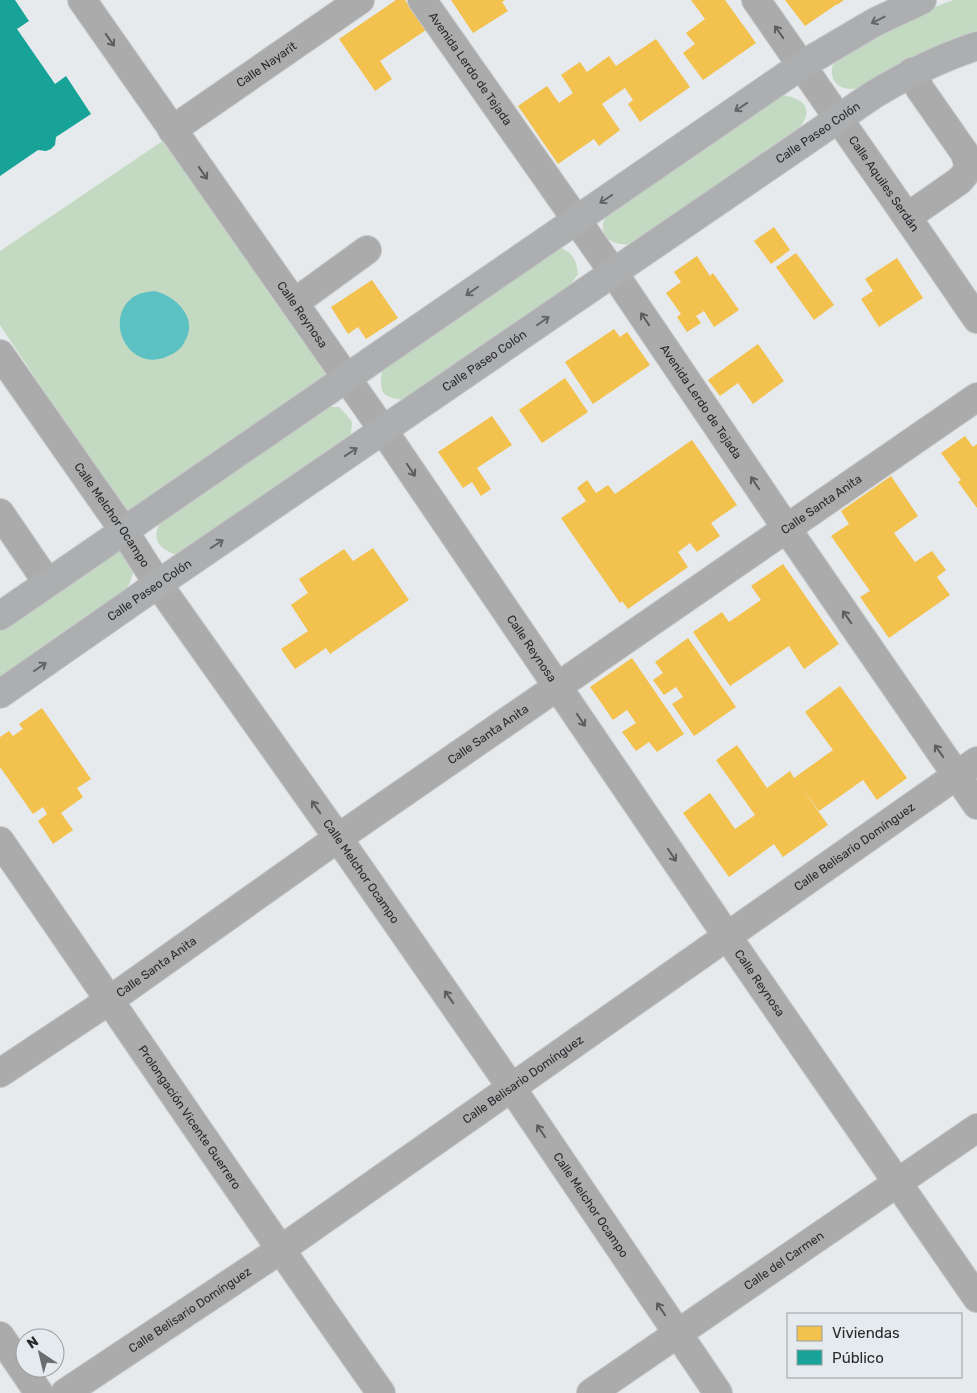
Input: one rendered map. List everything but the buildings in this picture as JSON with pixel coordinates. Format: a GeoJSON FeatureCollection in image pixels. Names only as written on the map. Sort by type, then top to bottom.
{"type":"FeatureCollection","features":[{"type":"Feature","properties":{"kind":"main road"},"geometry":{"type":"LineString","coordinates":[[0,616],[802,65],[910,2]]}},
{"type":"Feature","properties":{"kind":"main road","name":"Calle Paseo Colón"},"geometry":{"type":"LineString","coordinates":[[0,694],[838,118],[912,72],[977,46]]}},
{"type":"Feature","properties":{"kind":"street","name":"Calle Reynosa"},"geometry":{"type":"LineString","coordinates":[[82,0],[383,430],[896,1183],[977,1298]]}},
{"type":"Feature","properties":{"kind":"street","name":"Calle Nayarit"},"geometry":{"type":"LineString","coordinates":[[172,130],[360,0]]}},
{"type":"Feature","properties":{"kind":"street","name":"Avenida Lerdo de Tejada"},"geometry":{"type":"LineString","coordinates":[[422,0],[613,272],[787,529],[967,768],[977,805]]}},
{"type":"Feature","properties":{"kind":"street","name":"Calle Aquiles Serdán"},"geometry":{"type":"LineString","coordinates":[[756,0],[977,319]]}},
{"type":"Feature","properties":{"kind":"street"},"geometry":{"type":"LineString","coordinates":[[907,217],[959,181],[965,175],[968,168],[968,161],[964,152],[920,89],[912,72]]}},
{"type":"Feature","properties":{"kind":"street"},"geometry":{"type":"LineString","coordinates":[[294,303],[366,250]]}},
{"type":"Feature","properties":{"kind":"street","name":"Calle Melchor Ocampo"},"geometry":{"type":"LineString","coordinates":[[0,354],[124,531],[158,584],[511,1087],[718,1393]]}},
{"type":"Feature","properties":{"kind":"street","name":"Calle Santa Anita"},"geometry":{"type":"LineString","coordinates":[[0,1073],[110,1000],[338,838],[977,397]]}},
{"type":"Feature","properties":{"kind":"street"},"geometry":{"type":"LineString","coordinates":[[0,514],[47,582]]}},
{"type":"Feature","properties":{"kind":"street","name":"Calle Belisario Domínguez"},"geometry":{"type":"LineString","coordinates":[[65,1393],[280,1250],[967,768]]}},
{"type":"Feature","properties":{"kind":"street","name":"Prolongación Vicente Guerrero"},"geometry":{"type":"LineString","coordinates":[[0,841],[280,1250],[381,1393]]}},
{"type":"Feature","properties":{"kind":"street","name":"Calle del Carmen"},"geometry":{"type":"LineString","coordinates":[[592,1393],[977,1128]]}},
{"type":"Feature","properties":{"kind":"street"},"geometry":{"type":"LineString","coordinates":[[0,1336],[39,1393]]}},
{"type":"Feature","properties":{"kind":"green space"},"geometry":{"type":"Polygon","coordinates":[[[954,0],[977,0],[977,33],[910,59],[863,86],[847,89],[835,82],[832,68],[837,58],[909,16],[954,0]]]}},
{"type":"Feature","properties":{"kind":"green space"},"geometry":{"type":"Polygon","coordinates":[[[782,95],[796,99],[805,106],[806,115],[799,128],[631,244],[616,243],[608,238],[603,229],[603,223],[608,212],[782,95]]]}},
{"type":"Feature","properties":{"kind":"green space"},"geometry":{"type":"Polygon","coordinates":[[[164,140],[327,376],[125,512],[0,325],[0,251],[164,140]]]}},
{"type":"Feature","properties":{"kind":"green space"},"geometry":{"type":"Polygon","coordinates":[[[557,246],[570,253],[576,264],[578,274],[571,284],[405,400],[391,398],[383,392],[381,383],[382,369],[557,246]]]}},
{"type":"Feature","properties":{"kind":"green space"},"geometry":{"type":"Polygon","coordinates":[[[326,407],[339,407],[352,422],[351,434],[346,442],[185,552],[173,554],[158,543],[156,535],[163,519],[326,407]]]}},
{"type":"Feature","properties":{"kind":"green space"},"geometry":{"type":"Polygon","coordinates":[[[116,550],[123,551],[135,568],[125,592],[0,677],[0,630],[116,550]]]}},
{"type":"Feature","properties":{"kind":"water"},"geometry":{"type":"Polygon","coordinates":[[[154,291],[170,297],[183,309],[187,316],[189,332],[184,344],[176,352],[154,360],[142,358],[132,352],[125,342],[121,331],[120,319],[124,308],[132,298],[154,291]]]}}]}
